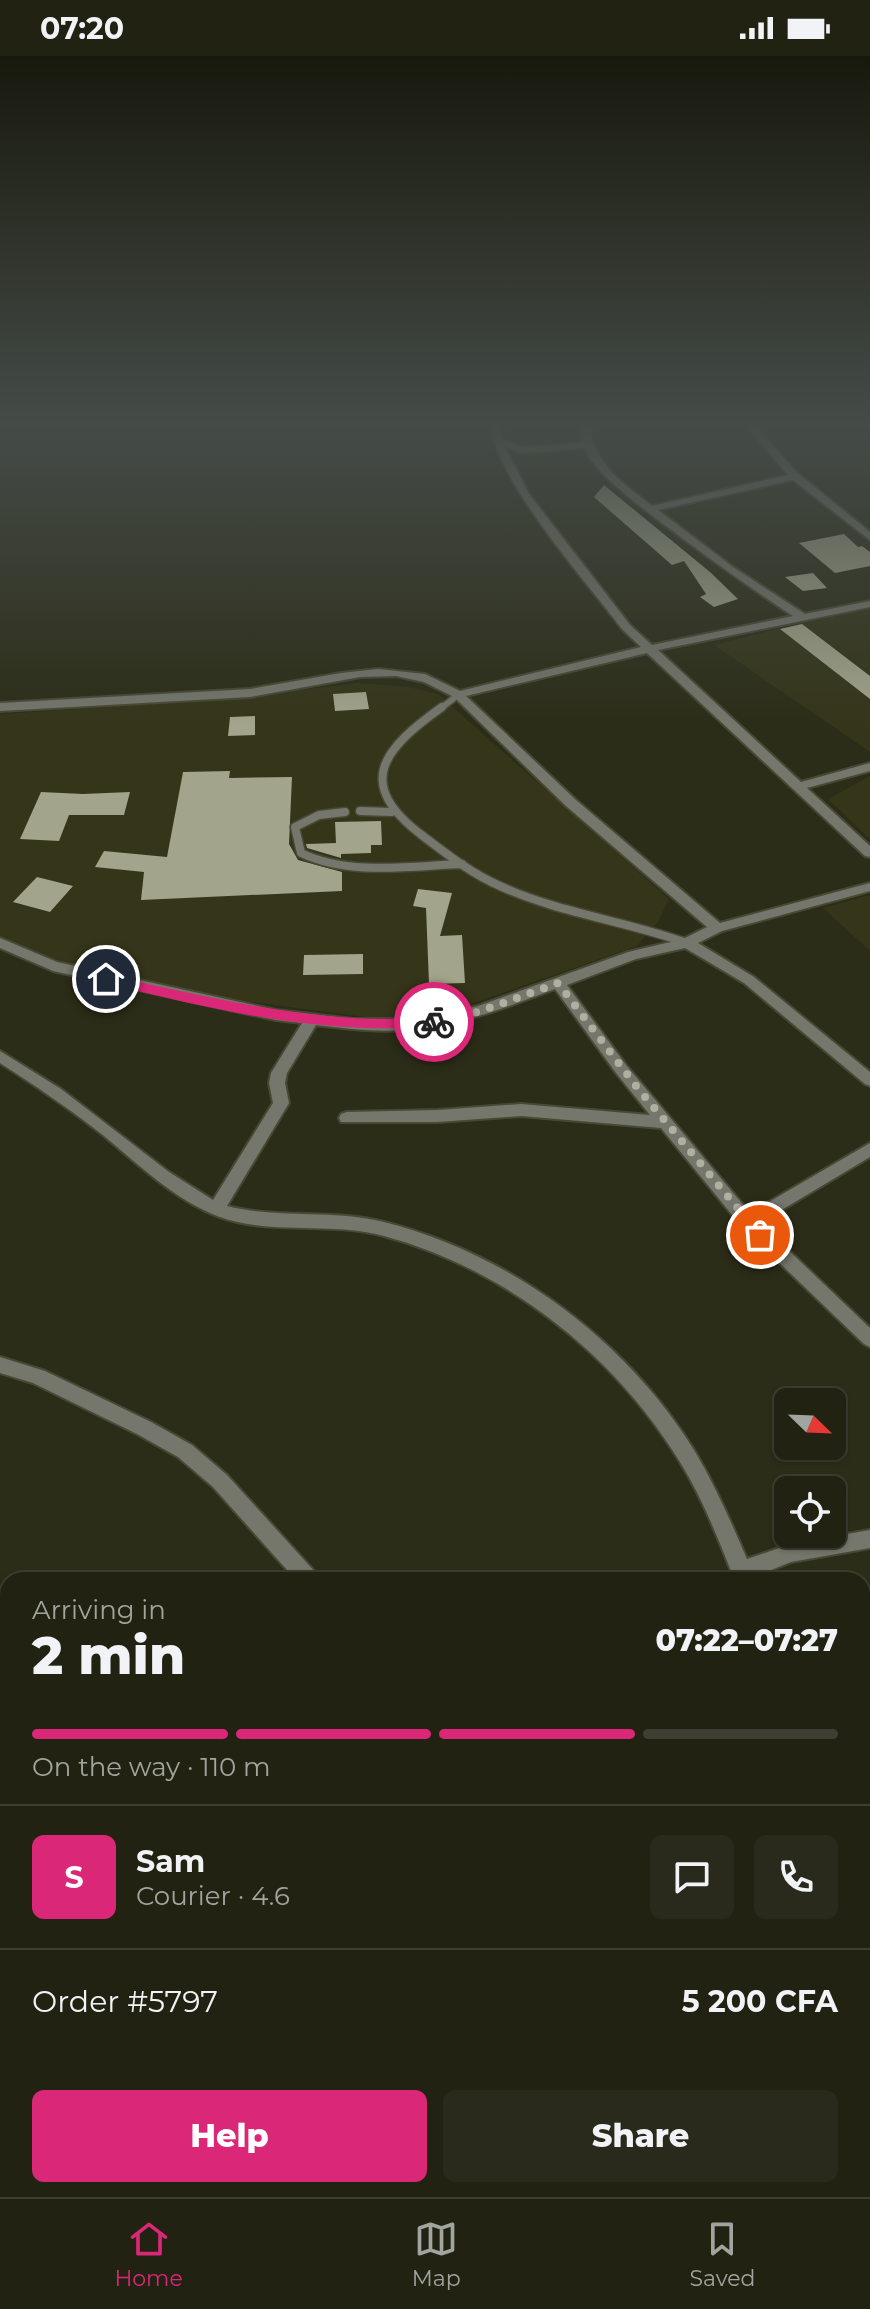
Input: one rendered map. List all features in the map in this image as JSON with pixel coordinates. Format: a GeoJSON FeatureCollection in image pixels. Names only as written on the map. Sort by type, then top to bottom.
{"type":"FeatureCollection","features":[{"type":"Feature","properties":{"kind":"street"},"geometry":{"type":"LineString","coordinates":[[549,526],[626,627],[870,853]]}},
{"type":"Feature","properties":{"kind":"street"},"geometry":{"type":"LineString","coordinates":[[672,526],[729,569],[802,617]]}},
{"type":"Feature","properties":{"kind":"street"},"geometry":{"type":"LineString","coordinates":[[458,695],[648,649],[870,604]]}},
{"type":"Feature","properties":{"kind":"street"},"geometry":{"type":"LineString","coordinates":[[0,707],[251,693],[364,674],[393,673],[424,677],[444,684],[458,695],[571,803],[717,928]]}},
{"type":"Feature","properties":{"kind":"street"},"geometry":{"type":"LineString","coordinates":[[797,787],[870,767]]}},
{"type":"Feature","properties":{"kind":"street"},"geometry":{"type":"LineString","coordinates":[[0,943],[53,966],[276,1015],[383,1026],[416,1024],[481,1011],[633,955],[687,943],[717,928],[870,887]]}},
{"type":"Feature","properties":{"kind":"street"},"geometry":{"type":"LineString","coordinates":[[687,943],[749,980],[870,1080]]}},
{"type":"Feature","properties":{"kind":"street"},"geometry":{"type":"LineString","coordinates":[[558,983],[664,1122],[748,1222],[870,1339]]}},
{"type":"Feature","properties":{"kind":"street"},"geometry":{"type":"LineString","coordinates":[[217,1208],[281,1103],[277,1083],[279,1073],[312,1019]]}},
{"type":"Feature","properties":{"kind":"street"},"geometry":{"type":"LineString","coordinates":[[0,1056],[91,1118],[181,1187],[217,1208],[246,1216],[332,1220],[382,1228],[419,1239],[475,1264],[557,1312],[643,1393],[725,1524],[738,1572]]}},
{"type":"Feature","properties":{"kind":"street"},"geometry":{"type":"LineString","coordinates":[[347,1118],[521,1110],[664,1122]]}},
{"type":"Feature","properties":{"kind":"street"},"geometry":{"type":"LineString","coordinates":[[748,1222],[870,1149]]}},
{"type":"Feature","properties":{"kind":"street"},"geometry":{"type":"LineString","coordinates":[[0,1365],[38,1377],[185,1451],[220,1481],[302,1572]]}},
{"type":"Feature","properties":{"kind":"street"},"geometry":{"type":"LineString","coordinates":[[748,1572],[791,1553],[870,1539]]}},
{"type":"Feature","properties":{"kind":"lane"},"geometry":{"type":"LineString","coordinates":[[391,812],[383,786],[387,762],[409,734],[458,695]]}},
{"type":"Feature","properties":{"kind":"lane"},"geometry":{"type":"LineString","coordinates":[[360,811],[391,812],[481,877],[515,893],[652,929],[687,943]]}},
{"type":"Feature","properties":{"kind":"lane"},"geometry":{"type":"LineString","coordinates":[[345,812],[322,814],[295,827],[301,853],[312,861],[351,865],[462,864]]}},
{"type":"Feature","properties":{"kind":"shaded area"},"geometry":{"type":"Polygon","coordinates":[[[870,609],[870,752],[714,645],[801,623],[870,609]]]}},
{"type":"Feature","properties":{"kind":"shaded area"},"geometry":{"type":"Polygon","coordinates":[[[358,683],[409,687],[438,694],[669,899],[658,922],[637,946],[459,1008],[387,1020],[245,1001],[124,979],[29,951],[0,937],[0,714],[214,700],[358,683]]]}},
{"type":"Feature","properties":{"kind":"shaded area"},"geometry":{"type":"Polygon","coordinates":[[[870,776],[870,839],[828,799],[870,776]]]}},
{"type":"Feature","properties":{"kind":"shaded area"},"geometry":{"type":"Polygon","coordinates":[[[870,895],[870,951],[823,908],[870,895]]]}},
{"type":"Feature","properties":{"kind":"building"},"geometry":{"type":"Polygon","coordinates":[[[627,526],[654,526],[738,599],[714,607],[700,597],[706,594],[684,561],[672,565],[627,526]]]}},
{"type":"Feature","properties":{"kind":"building"},"geometry":{"type":"Polygon","coordinates":[[[844,534],[858,547],[862,546],[870,552],[870,566],[835,573],[799,543],[844,534]]]}},
{"type":"Feature","properties":{"kind":"building"},"geometry":{"type":"Polygon","coordinates":[[[813,573],[827,588],[803,591],[785,577],[813,573]]]}},
{"type":"Feature","properties":{"kind":"building"},"geometry":{"type":"Polygon","coordinates":[[[802,624],[870,676],[870,699],[780,629],[802,624]]]}},
{"type":"Feature","properties":{"kind":"building"},"geometry":{"type":"Polygon","coordinates":[[[366,692],[369,709],[335,711],[333,694],[366,692]]]}},
{"type":"Feature","properties":{"kind":"building"},"geometry":{"type":"Polygon","coordinates":[[[255,716],[255,735],[228,736],[230,717],[255,716]]]}},
{"type":"Feature","properties":{"kind":"building"},"geometry":{"type":"Polygon","coordinates":[[[230,771],[229,778],[292,777],[289,844],[298,860],[342,872],[342,891],[141,900],[144,872],[95,867],[104,851],[167,857],[183,772],[230,771]]]}},
{"type":"Feature","properties":{"kind":"building"},"geometry":{"type":"Polygon","coordinates":[[[41,792],[130,792],[124,815],[69,815],[59,841],[20,839],[41,792]]]}},
{"type":"Feature","properties":{"kind":"building"},"geometry":{"type":"Polygon","coordinates":[[[381,821],[382,845],[371,845],[371,853],[341,854],[341,858],[307,848],[306,844],[336,843],[335,822],[381,821]]]}},
{"type":"Feature","properties":{"kind":"building"},"geometry":{"type":"Polygon","coordinates":[[[37,877],[73,886],[50,912],[13,902],[37,877]]]}},
{"type":"Feature","properties":{"kind":"building"},"geometry":{"type":"Polygon","coordinates":[[[418,889],[452,893],[440,936],[462,935],[465,983],[429,984],[426,908],[413,906],[418,889]]]}},
{"type":"Feature","properties":{"kind":"building"},"geometry":{"type":"Polygon","coordinates":[[[363,954],[363,974],[303,975],[304,955],[363,954]]]}},
{"type":"Feature","properties":{"kind":"way so far"},"geometry":{"type":"LineString","coordinates":[[434,1022],[481,1011],[558,983],[621,1069],[760,1235]]}},
{"type":"Feature","properties":{"kind":"route"},"geometry":{"type":"LineString","coordinates":[[106,979],[276,1015],[383,1026],[434,1022]]}}]}
